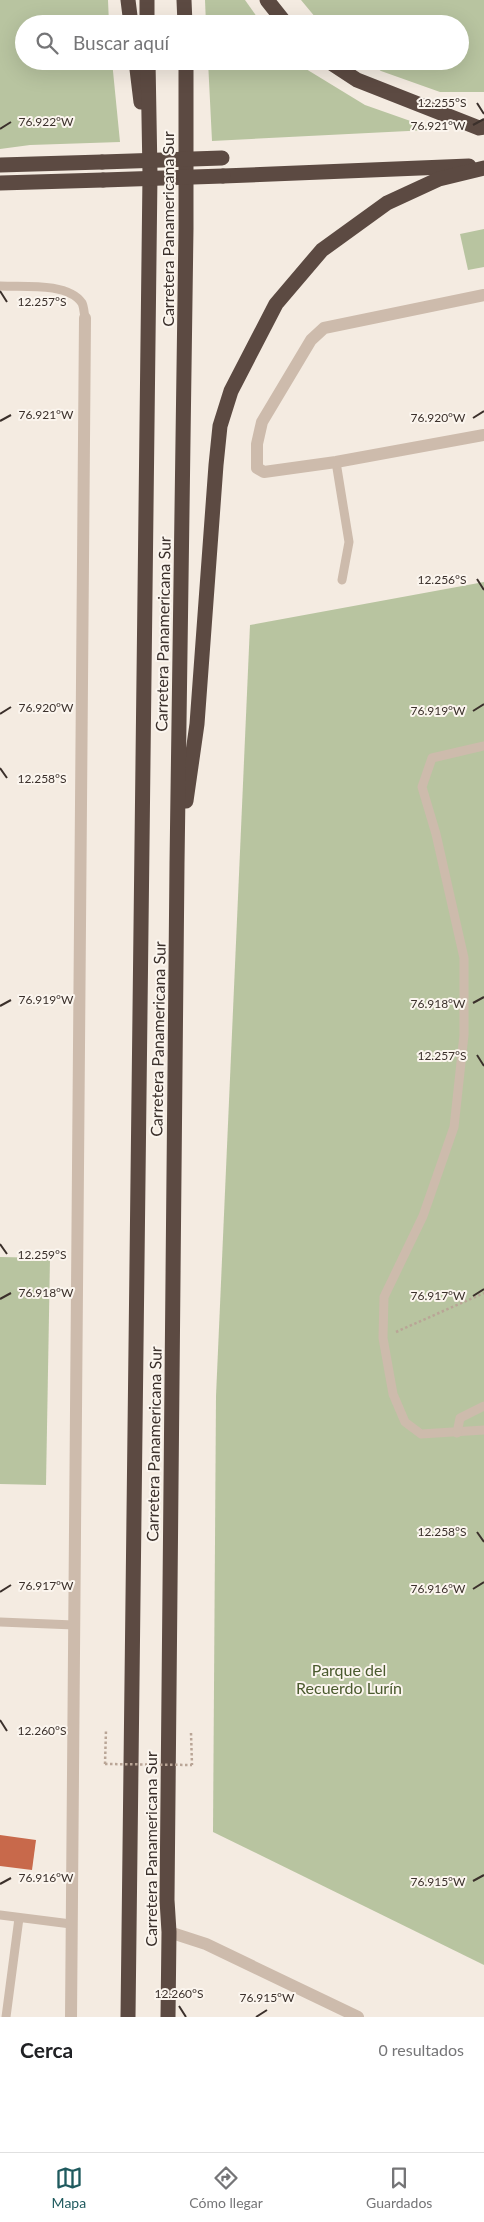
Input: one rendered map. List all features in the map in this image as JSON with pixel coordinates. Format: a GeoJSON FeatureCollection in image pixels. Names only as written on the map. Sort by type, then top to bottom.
{"type":"FeatureCollection","features":[{"type":"Feature","properties":{"kind":"highway"},"geometry":{"type":"LineString","coordinates":[[128,0],[130,15]]}},
{"type":"Feature","properties":{"kind":"highway"},"geometry":{"type":"LineString","coordinates":[[147,0],[148,15]]}},
{"type":"Feature","properties":{"kind":"highway"},"geometry":{"type":"LineString","coordinates":[[184,0],[185,15]]}},
{"type":"Feature","properties":{"kind":"highway"},"geometry":{"type":"LineString","coordinates":[[267,0],[279,15]]}},
{"type":"Feature","properties":{"kind":"highway"},"geometry":{"type":"LineString","coordinates":[[137,70],[150,174]]}},
{"type":"Feature","properties":{"kind":"highway","name":"Carretera Panamericana Sur"},"geometry":{"type":"LineString","coordinates":[[128,2017],[150,174],[148,70]]}},
{"type":"Feature","properties":{"kind":"highway","name":"Carretera Panamericana Sur"},"geometry":{"type":"LineString","coordinates":[[168,2017],[169,1932],[167,1900],[177,864],[186,228],[186,70]]}},
{"type":"Feature","properties":{"kind":"highway"},"geometry":{"type":"LineString","coordinates":[[342,70],[357,80],[382,91],[479,128],[484,128]]}},
{"type":"Feature","properties":{"kind":"highway"},"geometry":{"type":"LineString","coordinates":[[0,164],[222,158]]}},
{"type":"Feature","properties":{"kind":"highway"},"geometry":{"type":"LineString","coordinates":[[177,864],[197,724],[220,426],[231,391],[276,304],[322,250],[387,202],[439,179],[484,167]]}},
{"type":"Feature","properties":{"kind":"highway"},"geometry":{"type":"LineString","coordinates":[[0,183],[484,167]]}},
{"type":"Feature","properties":{"kind":"street"},"geometry":{"type":"LineString","coordinates":[[484,295],[324,328],[311,340],[262,422],[257,444],[257,468],[264,472],[336,462],[484,435]]}},
{"type":"Feature","properties":{"kind":"street"},"geometry":{"type":"LineString","coordinates":[[71,2017],[85,318]]}},
{"type":"Feature","properties":{"kind":"street"},"geometry":{"type":"LineString","coordinates":[[169,1932],[206,1944],[358,2017]]}},
{"type":"Feature","properties":{"kind":"lane"},"geometry":{"type":"LineString","coordinates":[[0,286],[62,289],[75,295],[83,304],[85,318]]}},
{"type":"Feature","properties":{"kind":"lane"},"geometry":{"type":"LineString","coordinates":[[336,462],[349,542],[342,580]]}},
{"type":"Feature","properties":{"kind":"lane"},"geometry":{"type":"LineString","coordinates":[[484,746],[432,758],[422,787],[436,834],[464,958],[464,1035],[454,1127],[423,1216],[384,1297],[383,1338],[393,1394],[405,1422],[421,1434],[484,1430]]}},
{"type":"Feature","properties":{"kind":"lane"},"geometry":{"type":"LineString","coordinates":[[457,1433],[460,1418],[484,1406]]}},
{"type":"Feature","properties":{"kind":"lane"},"geometry":{"type":"LineString","coordinates":[[0,1622],[74,1625]]}},
{"type":"Feature","properties":{"kind":"lane"},"geometry":{"type":"LineString","coordinates":[[0,1915],[71,1924]]}},
{"type":"Feature","properties":{"kind":"lane"},"geometry":{"type":"LineString","coordinates":[[6,2017],[19,1918]]}},
{"type":"Feature","properties":{"kind":"path"},"geometry":{"type":"LineString","coordinates":[[383,1338],[484,1293]]}},
{"type":"Feature","properties":{"kind":"path"},"geometry":{"type":"LineString","coordinates":[[106,1730],[105,1764],[192,1765],[191,1734]]}},
{"type":"Feature","properties":{"kind":"green space"},"geometry":{"type":"Polygon","coordinates":[[[0,0],[108,0],[109,15],[15,15],[15,70],[113,70],[120,142],[30,145],[0,149],[0,0]]]}},
{"type":"Feature","properties":{"kind":"green space"},"geometry":{"type":"Polygon","coordinates":[[[205,0],[245,0],[256,15],[206,15],[205,0]]]}},
{"type":"Feature","properties":{"kind":"green space"},"geometry":{"type":"Polygon","coordinates":[[[301,0],[484,0],[484,92],[440,92],[380,70],[469,70],[469,15],[314,15],[301,0]]]}},
{"type":"Feature","properties":{"kind":"green space"},"geometry":{"type":"Polygon","coordinates":[[[208,70],[308,70],[365,105],[419,124],[448,129],[212,141],[208,70]]]}},
{"type":"Feature","properties":{"kind":"green space"},"geometry":{"type":"Polygon","coordinates":[[[484,229],[484,267],[468,270],[460,234],[484,229]]]}},
{"type":"Feature","properties":{"kind":"green space","name":"Parque del Recuerdo Lurín"},"geometry":{"type":"Polygon","coordinates":[[[484,582],[484,1965],[213,1832],[216,1396],[250,625],[484,582]]]}},
{"type":"Feature","properties":{"kind":"green space"},"geometry":{"type":"Polygon","coordinates":[[[0,1257],[50,1258],[46,1485],[0,1484],[0,1257]]]}},
{"type":"Feature","properties":{"kind":"building"},"geometry":{"type":"Polygon","coordinates":[[[0,1835],[36,1840],[32,1870],[0,1866],[0,1835]]]}}]}
